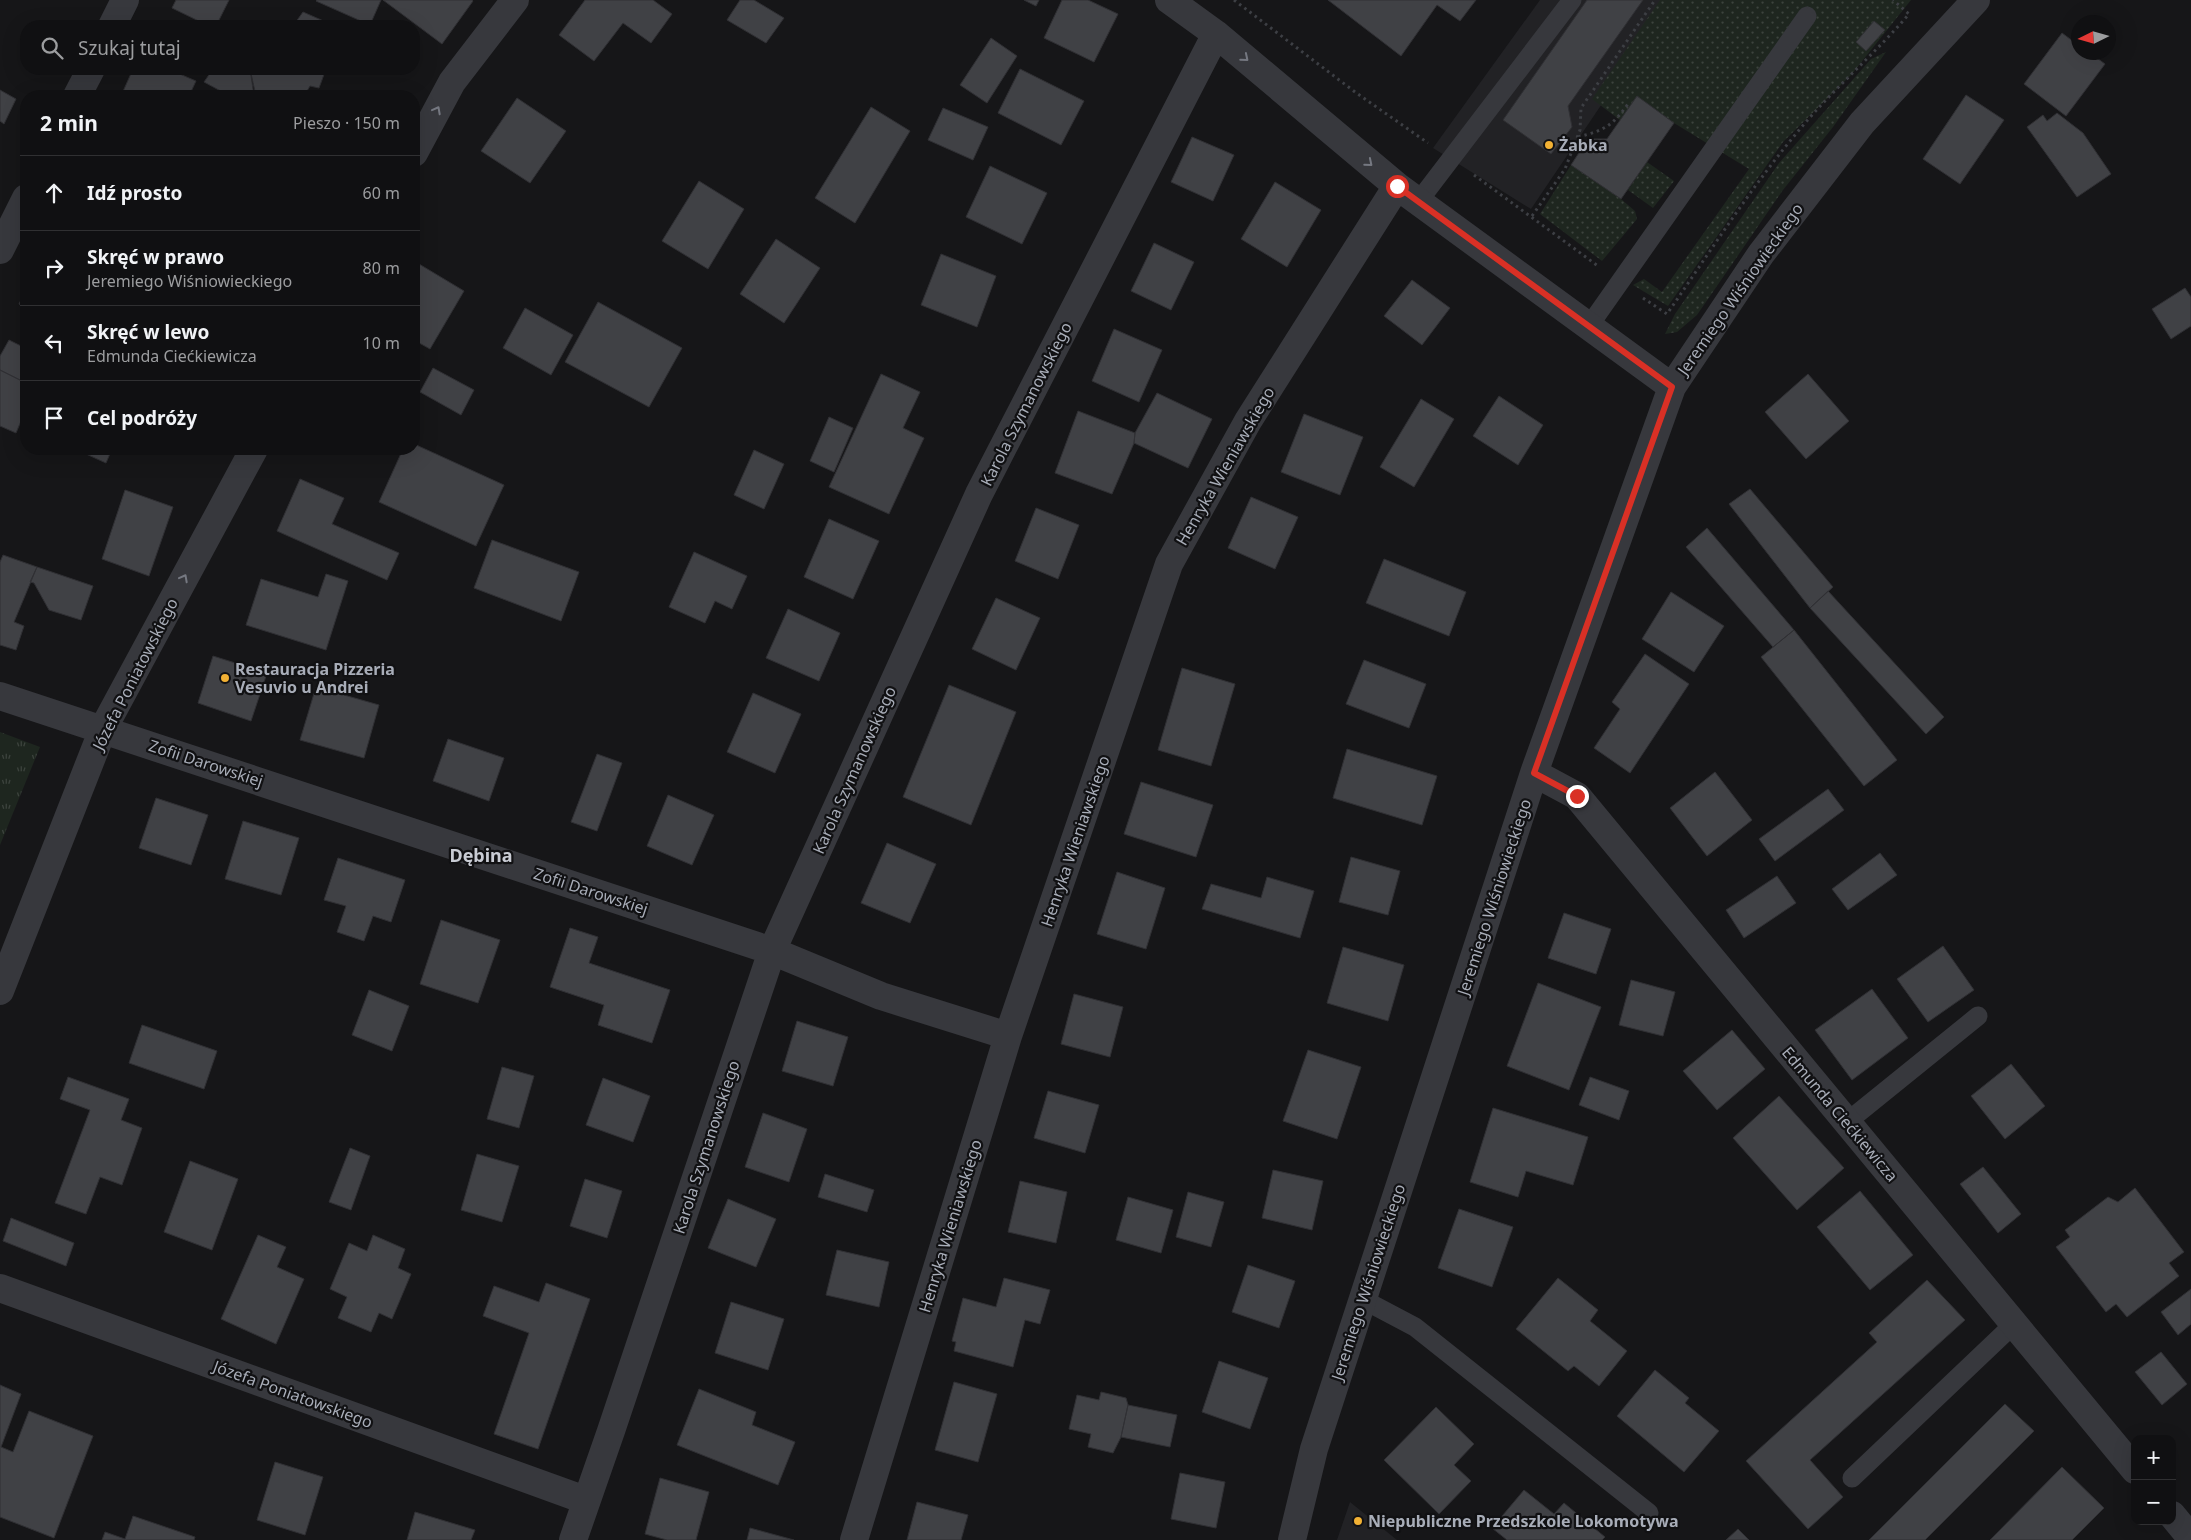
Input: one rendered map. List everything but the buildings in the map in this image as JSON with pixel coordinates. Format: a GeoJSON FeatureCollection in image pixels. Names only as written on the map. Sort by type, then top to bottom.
{"type":"FeatureCollection","features":[{"type":"Feature","properties":{"kind":"street"},"geometry":{"type":"LineString","coordinates":[[115,20],[125,0]]}},
{"type":"Feature","properties":{"kind":"street"},"geometry":{"type":"LineString","coordinates":[[420,142],[452,82],[515,0]]}},
{"type":"Feature","properties":{"kind":"street","name":"Jeremiego Wiśniowieckiego"},"geometry":{"type":"LineString","coordinates":[[1292,1540],[1314,1449],[1534,773],[1672,387],[1761,254],[1862,123],[1976,0]]}},
{"type":"Feature","properties":{"kind":"street"},"geometry":{"type":"LineString","coordinates":[[1177,2],[1408,194],[1672,387]]}},
{"type":"Feature","properties":{"kind":"street","name":"Karola Szymanowskiego"},"geometry":{"type":"LineString","coordinates":[[572,1540],[611,1431],[772,951],[980,494],[1216,34]]}},
{"type":"Feature","properties":{"kind":"street"},"geometry":{"type":"LineString","coordinates":[[80,90],[88,75]]}},
{"type":"Feature","properties":{"kind":"street","name":"Henryka Wieniawskiego"},"geometry":{"type":"LineString","coordinates":[[854,1540],[1008,1036],[1169,564],[1248,421],[1408,194]]}},
{"type":"Feature","properties":{"kind":"street"},"geometry":{"type":"LineString","coordinates":[[0,250],[20,210]]}},
{"type":"Feature","properties":{"kind":"street","name":"Józefa Poniatowskiego"},"geometry":{"type":"LineString","coordinates":[[0,991],[103,729],[251,455]]}},
{"type":"Feature","properties":{"kind":"street","name":"Zofii Darowskiej"},"geometry":{"type":"LineString","coordinates":[[0,696],[772,951],[881,996],[1008,1036]]}},
{"type":"Feature","properties":{"kind":"street","name":"Edmunda Ciećkiewicza"},"geometry":{"type":"LineString","coordinates":[[1534,773],[1577,796],[2131,1465]]}},
{"type":"Feature","properties":{"kind":"street","name":"Józefa Poniatowskiego"},"geometry":{"type":"LineString","coordinates":[[0,1288],[586,1500]]}},
{"type":"Feature","properties":{"kind":"street"},"geometry":{"type":"LineString","coordinates":[[2176,1520],[2191,1538]]}},
{"type":"Feature","properties":{"kind":"lane"},"geometry":{"type":"LineString","coordinates":[[1408,194],[1572,0]]}},
{"type":"Feature","properties":{"kind":"lane"},"geometry":{"type":"LineString","coordinates":[[1589,326],[1807,16]]}},
{"type":"Feature","properties":{"kind":"lane"},"geometry":{"type":"LineString","coordinates":[[1847,1122],[1978,1016]]}},
{"type":"Feature","properties":{"kind":"lane"},"geometry":{"type":"LineString","coordinates":[[1362,1299],[1415,1327],[1649,1513]]}},
{"type":"Feature","properties":{"kind":"lane"},"geometry":{"type":"LineString","coordinates":[[1852,1478],[2014,1324]]}},
{"type":"Feature","properties":{"kind":"path"},"geometry":{"type":"LineString","coordinates":[[1532,216],[1565,169],[1580,130],[1582,108],[1655,0]]}},
{"type":"Feature","properties":{"kind":"path"},"geometry":{"type":"LineString","coordinates":[[1667,314],[1764,173],[1801,127],[1890,37],[1910,14],[1893,0]]}},
{"type":"Feature","properties":{"kind":"path"},"geometry":{"type":"LineString","coordinates":[[1578,137],[1597,132],[1614,122],[1628,104]]}},
{"type":"Feature","properties":{"kind":"shaded area"},"geometry":{"type":"Polygon","coordinates":[[[1540,0],[1672,0],[1531,209],[1433,148],[1540,0]]]}},
{"type":"Feature","properties":{"kind":"shaded area","name":"Niepubliczne Przedszkole Lokomotywa"},"geometry":{"type":"Polygon","coordinates":[[[1350,1502],[1397,1540],[1337,1540],[1350,1502]]]}},
{"type":"Feature","properties":{"kind":"green space"},"geometry":{"type":"Polygon","coordinates":[[[1660,0],[1911,0],[1851,75],[1783,142],[1668,306],[1633,285],[1644,279],[1662,292],[1749,169],[1674,123],[1637,96],[1620,120],[1592,99],[1660,0]]]}},
{"type":"Feature","properties":{"kind":"green space"},"geometry":{"type":"Polygon","coordinates":[[[1886,52],[1833,127],[1783,190],[1697,315],[1677,332],[1665,334],[1675,314],[1779,163],[1871,59],[1886,52]]]}},
{"type":"Feature","properties":{"kind":"green space"},"geometry":{"type":"Polygon","coordinates":[[[1647,162],[1674,181],[1653,208],[1628,190],[1647,162]]]}},
{"type":"Feature","properties":{"kind":"green space"},"geometry":{"type":"Polygon","coordinates":[[[1571,165],[1621,199],[1635,211],[1637,219],[1602,261],[1540,214],[1571,165]]]}},
{"type":"Feature","properties":{"kind":"green space"},"geometry":{"type":"Polygon","coordinates":[[[0,732],[40,747],[0,845],[0,732]]]}},
{"type":"Feature","properties":{"kind":"place","name":"Żabka"},"geometry":{"type":"Point","coordinates":[1549,145]}},
{"type":"Feature","properties":{"kind":"place","name":"Restauracja Pizzeria Vesuvio u Andrei"},"geometry":{"type":"Point","coordinates":[225,678]}},
{"type":"Feature","properties":{"kind":"place","name":"Niepubliczne Przedszkole Lokomotywa"},"geometry":{"type":"Point","coordinates":[1358,1521]}},
{"type":"Feature","properties":{"kind":"district","name":"Dębina"},"geometry":{"type":"Point","coordinates":[481,856]}},
{"type":"Feature","properties":{"kind":"route"},"geometry":{"type":"LineString","coordinates":[[1397,186],[1672,387],[1534,773],[1577,796]]}}]}
